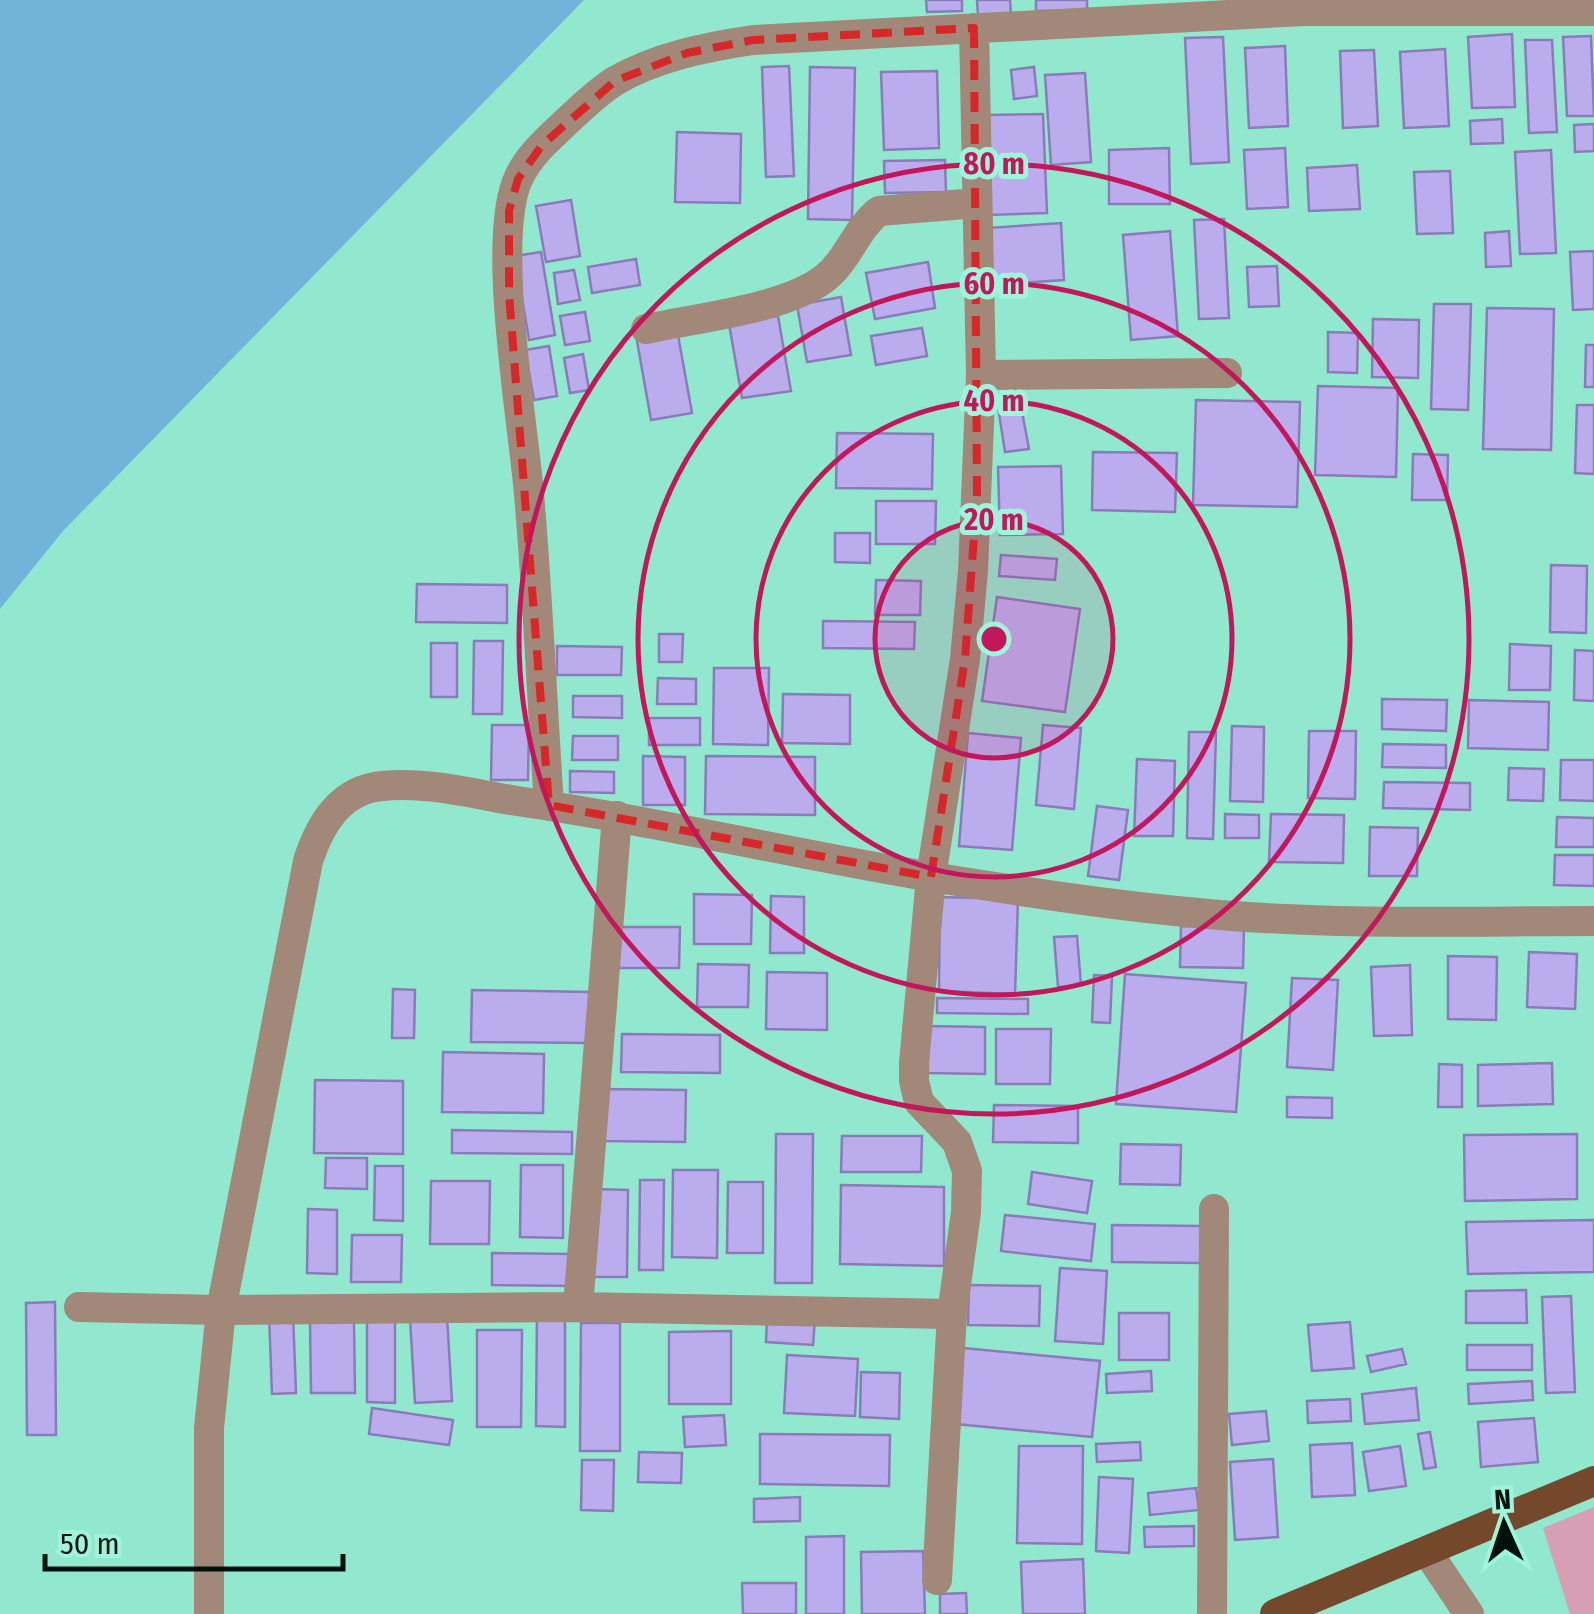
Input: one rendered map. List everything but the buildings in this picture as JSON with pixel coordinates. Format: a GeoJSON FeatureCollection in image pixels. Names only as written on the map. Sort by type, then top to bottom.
{"type":"FeatureCollection","features":[{"type":"Feature","properties":{"kind":"main road"},"geometry":{"type":"LineString","coordinates":[[1275,1614],[1594,1481]]}},
{"type":"Feature","properties":{"kind":"street"},"geometry":{"type":"LineString","coordinates":[[549,805],[529,494],[509,294],[509,211],[518,179],[542,144],[615,82],[687,53],[753,40],[1304,6],[1558,6],[1594,11]]}},
{"type":"Feature","properties":{"kind":"street"},"geometry":{"type":"LineString","coordinates":[[938,1580],[952,1314],[966,1212],[967,1171],[957,1142],[919,1102],[914,1081],[931,877],[966,658],[973,571],[982,376],[974,28]]}},
{"type":"Feature","properties":{"kind":"street"},"geometry":{"type":"LineString","coordinates":[[646,328],[773,302],[816,284],[831,273],[879,211],[977,202]]}},
{"type":"Feature","properties":{"kind":"street"},"geometry":{"type":"LineString","coordinates":[[982,376],[1227,373]]}},
{"type":"Feature","properties":{"kind":"street"},"geometry":{"type":"LineString","coordinates":[[209,1614],[209,1428],[222,1310],[308,861],[322,825],[344,800],[371,787],[388,785],[549,805],[931,877],[1205,914],[1369,921],[1594,921]]}},
{"type":"Feature","properties":{"kind":"street"},"geometry":{"type":"LineString","coordinates":[[578,1307],[617,816]]}},
{"type":"Feature","properties":{"kind":"street"},"geometry":{"type":"LineString","coordinates":[[1212,1614],[1214,1209]]}},
{"type":"Feature","properties":{"kind":"street"},"geometry":{"type":"LineString","coordinates":[[79,1307],[578,1307],[952,1314]]}},
{"type":"Feature","properties":{"kind":"street"},"geometry":{"type":"LineString","coordinates":[[1428,1553],[1469,1614]]}},
{"type":"Feature","properties":{"kind":"highlighted area"},"geometry":{"type":"Polygon","coordinates":[[[974,28],[977,495],[965,659],[931,877],[549,805],[509,294],[509,211],[518,179],[542,145],[615,81],[687,53],[753,40],[974,28]]]}},
{"type":"Feature","properties":{"kind":"shaded area"},"geometry":{"type":"Polygon","coordinates":[[[1594,1507],[1594,1614],[1570,1614],[1543,1528],[1594,1507]]]}},
{"type":"Feature","properties":{"kind":"water"},"geometry":{"type":"Polygon","coordinates":[[[0,0],[584,0],[63,531],[0,609],[0,0]]]}}]}
